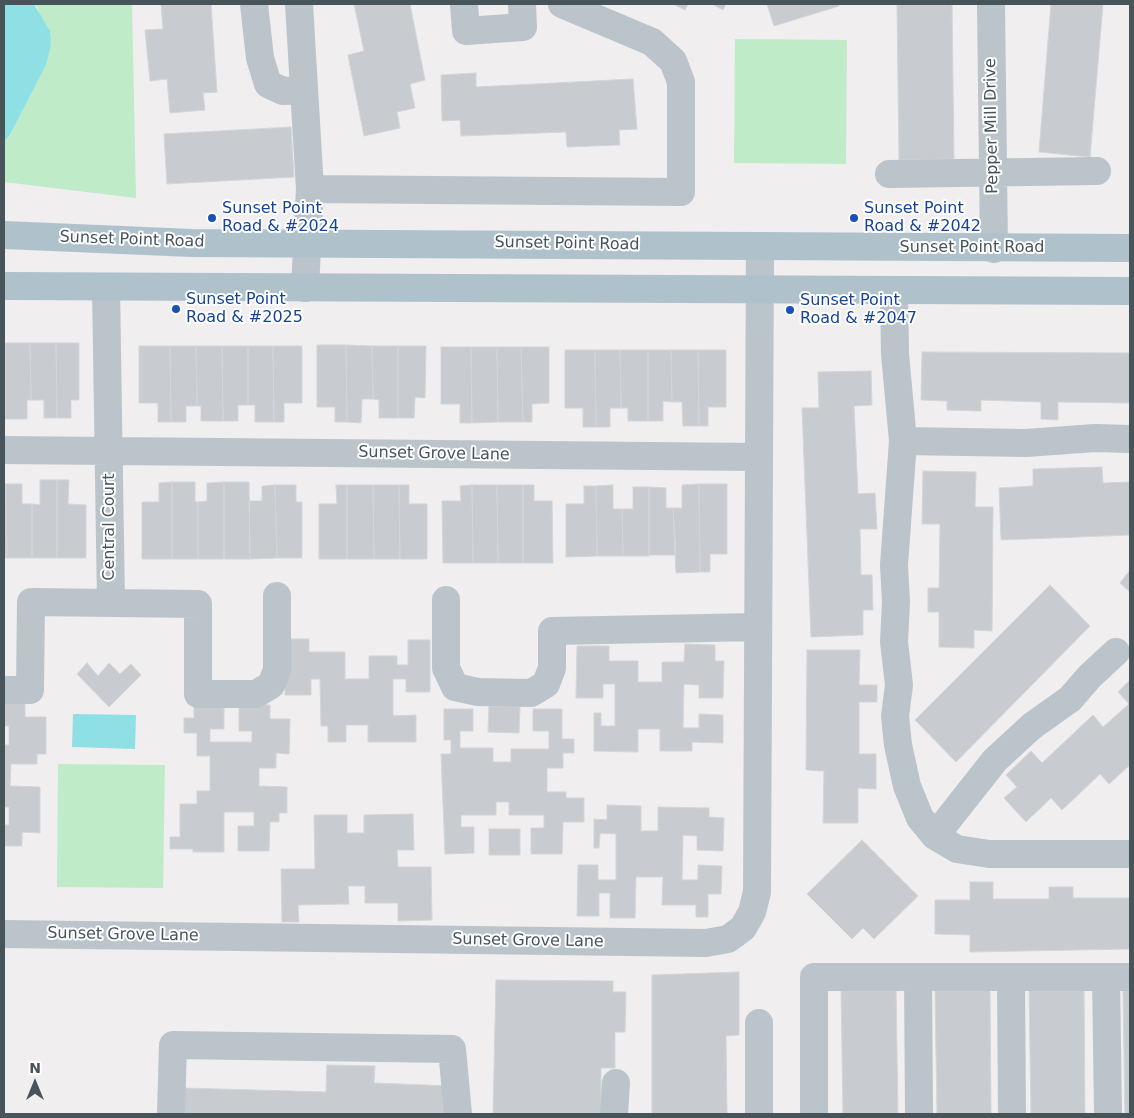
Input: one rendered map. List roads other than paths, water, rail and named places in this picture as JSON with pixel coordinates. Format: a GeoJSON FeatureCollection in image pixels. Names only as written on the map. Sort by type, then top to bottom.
{"type":"FeatureCollection","features":[{"type":"Feature","properties":{"kind":"main road","name":"Sunset Point Road"},"geometry":{"type":"LineString","coordinates":[[4,235],[192,243],[306,242],[1130,248]]}},
{"type":"Feature","properties":{"kind":"main road"},"geometry":{"type":"LineString","coordinates":[[4,286],[1130,291]]}},
{"type":"Feature","properties":{"kind":"street"},"geometry":{"type":"LineString","coordinates":[[254,4],[260,58],[268,84],[283,90],[304,90]]}},
{"type":"Feature","properties":{"kind":"street"},"geometry":{"type":"LineString","coordinates":[[299,4],[310,189],[306,242],[306,288]]}},
{"type":"Feature","properties":{"kind":"street"},"geometry":{"type":"LineString","coordinates":[[464,4],[466,31],[523,27],[522,4]]}},
{"type":"Feature","properties":{"kind":"street"},"geometry":{"type":"LineString","coordinates":[[310,189],[681,192],[681,82],[674,61],[652,42],[562,4]]}},
{"type":"Feature","properties":{"kind":"street","name":"Pepper Mill Drive"},"geometry":{"type":"LineString","coordinates":[[991,4],[994,248]]}},
{"type":"Feature","properties":{"kind":"street"},"geometry":{"type":"LineString","coordinates":[[890,174],[1097,171]]}},
{"type":"Feature","properties":{"kind":"street","name":"Sunset Grove Lane"},"geometry":{"type":"LineString","coordinates":[[4,934],[706,943],[728,939],[744,928],[752,912],[757,892],[760,246]]}},
{"type":"Feature","properties":{"kind":"street"},"geometry":{"type":"LineString","coordinates":[[106,287],[110,451]]}},
{"type":"Feature","properties":{"kind":"street"},"geometry":{"type":"LineString","coordinates":[[894,291],[895,354],[903,441],[894,565],[896,602],[894,642],[898,685],[895,716],[898,745],[907,786],[920,818],[934,836],[957,849],[989,854],[1130,854]]}},
{"type":"Feature","properties":{"kind":"street"},"geometry":{"type":"LineString","coordinates":[[903,441],[1026,442],[1095,438],[1130,439]]}},
{"type":"Feature","properties":{"kind":"street","name":"Sunset Grove Lane"},"geometry":{"type":"LineString","coordinates":[[4,450],[758,457]]}},
{"type":"Feature","properties":{"kind":"street","name":"Central Court"},"geometry":{"type":"LineString","coordinates":[[110,451],[111,603]]}},
{"type":"Feature","properties":{"kind":"street","name":"Central Court"},"geometry":{"type":"LineString","coordinates":[[4,690],[30,690],[31,602],[198,604],[198,694],[256,694],[271,685],[277,670],[277,596]]}},
{"type":"Feature","properties":{"kind":"street"},"geometry":{"type":"LineString","coordinates":[[446,600],[446,668],[455,687],[478,692],[530,693],[546,684],[552,668],[552,630],[757,627]]}},
{"type":"Feature","properties":{"kind":"street"},"geometry":{"type":"LineString","coordinates":[[934,836],[995,760],[1032,726],[1070,699],[1090,676],[1116,652]]}},
{"type":"Feature","properties":{"kind":"street"},"geometry":{"type":"LineString","coordinates":[[814,1114],[814,976],[1118,977],[1108,1114]]}},
{"type":"Feature","properties":{"kind":"street"},"geometry":{"type":"LineString","coordinates":[[918,976],[919,1114]]}},
{"type":"Feature","properties":{"kind":"street"},"geometry":{"type":"LineString","coordinates":[[1011,977],[1012,1114]]}},
{"type":"Feature","properties":{"kind":"street"},"geometry":{"type":"LineString","coordinates":[[759,1023],[759,1114]]}},
{"type":"Feature","properties":{"kind":"street"},"geometry":{"type":"LineString","coordinates":[[171,1114],[173,1046],[452,1049],[458,1114]]}},
{"type":"Feature","properties":{"kind":"street"},"geometry":{"type":"LineString","coordinates":[[614,1114],[616,1083]]}},
{"type":"Feature","properties":{"kind":"water"},"geometry":{"type":"Polygon","coordinates":[[[4,4],[34,4],[50,31],[51,45],[46,65],[11,133],[4,142],[4,4]]]}},
{"type":"Feature","properties":{"kind":"water"},"geometry":{"type":"Polygon","coordinates":[[[73,714],[136,715],[135,749],[72,747],[73,714]]]}},
{"type":"Feature","properties":{"kind":"place","name":"Sunset Point Road & #2024"},"geometry":{"type":"Point","coordinates":[212,218]}},
{"type":"Feature","properties":{"kind":"place","name":"Sunset Point Road & #2042"},"geometry":{"type":"Point","coordinates":[854,218]}},
{"type":"Feature","properties":{"kind":"place","name":"Sunset Point Road & #2025"},"geometry":{"type":"Point","coordinates":[176,309]}},
{"type":"Feature","properties":{"kind":"place","name":"Sunset Point Road & #2047"},"geometry":{"type":"Point","coordinates":[790,310]}}]}
